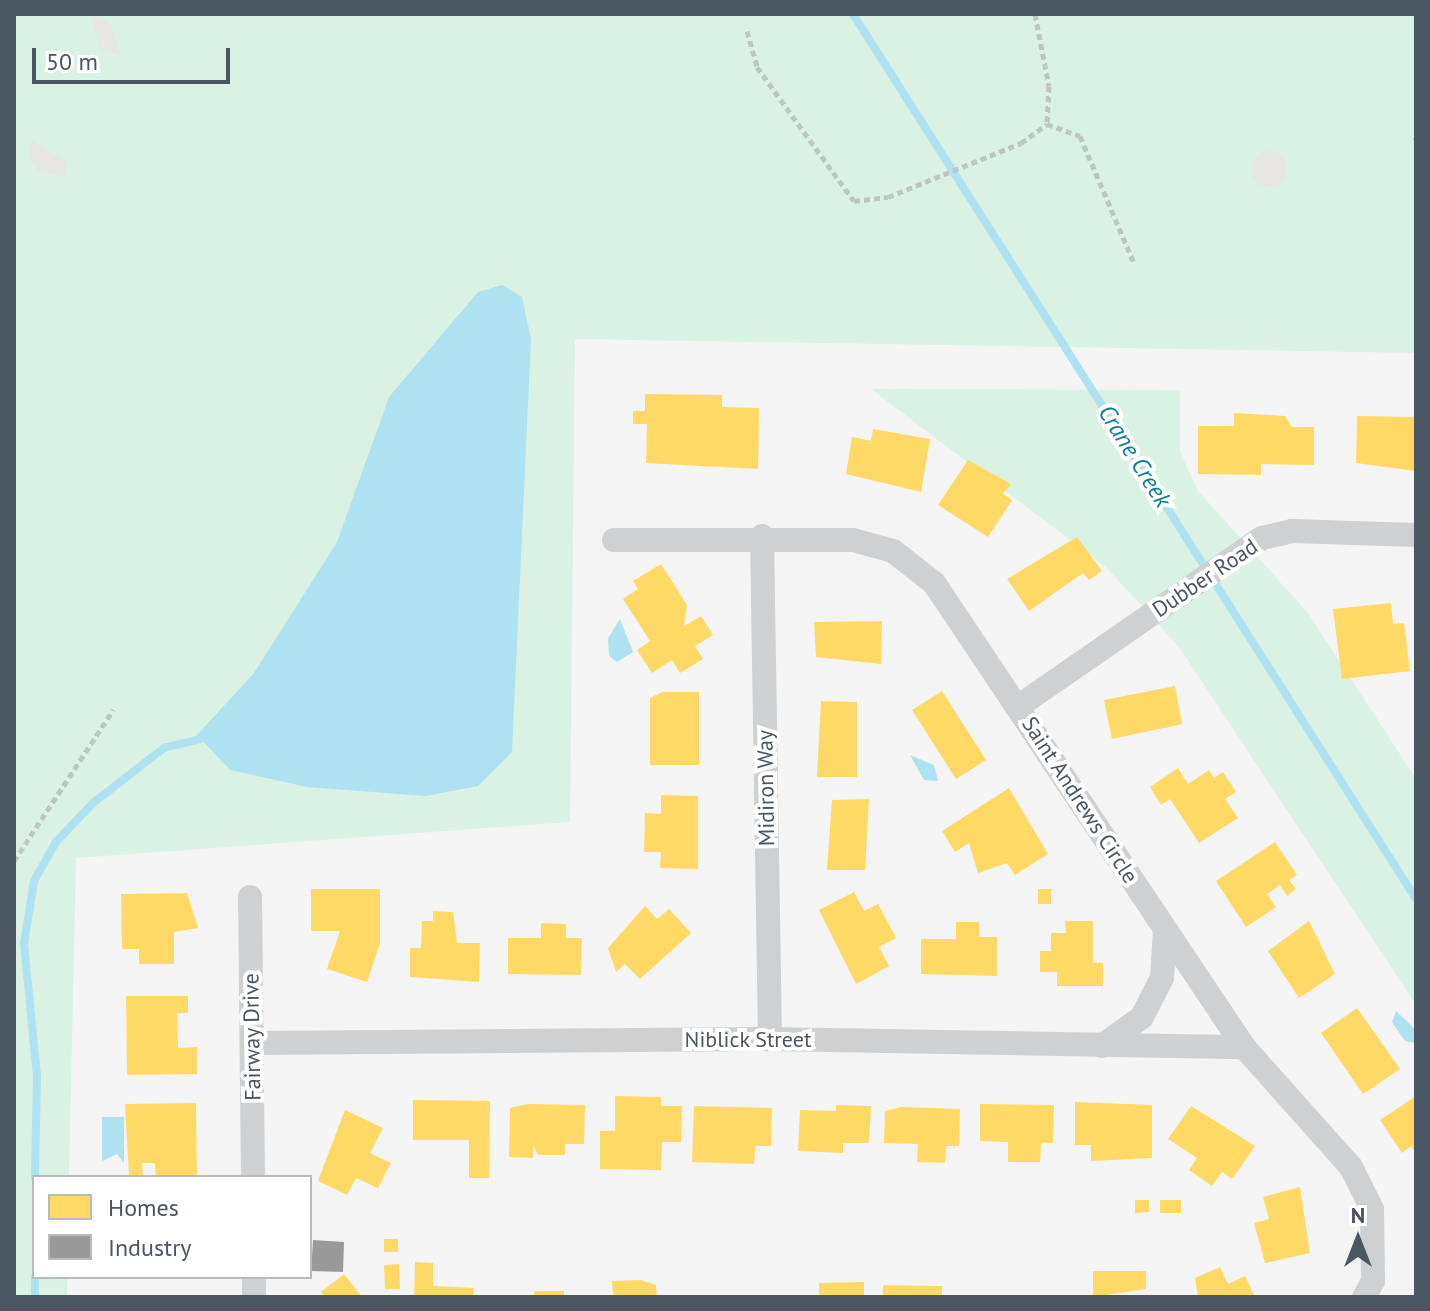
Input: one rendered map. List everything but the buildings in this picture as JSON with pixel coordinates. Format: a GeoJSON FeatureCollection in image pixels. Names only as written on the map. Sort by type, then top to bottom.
{"type":"FeatureCollection","features":[{"type":"Feature","properties":{"kind":"street","name":"Dubber Road"},"geometry":{"type":"LineString","coordinates":[[1019,706],[1173,599],[1229,556],[1292,531],[1413,539]]}},
{"type":"Feature","properties":{"kind":"street","name":"Saint Andrews Circle"},"geometry":{"type":"LineString","coordinates":[[614,540],[762,536],[853,540],[893,551],[934,583],[1244,1047],[1351,1167],[1372,1209],[1373,1281],[1364,1297]]}},
{"type":"Feature","properties":{"kind":"street","name":"Midiron Way"},"geometry":{"type":"LineString","coordinates":[[762,536],[770,1039]]}},
{"type":"Feature","properties":{"kind":"street","name":"Fairway Drive"},"geometry":{"type":"LineString","coordinates":[[250,897],[253,1175]]}},
{"type":"Feature","properties":{"kind":"street"},"geometry":{"type":"LineString","coordinates":[[1102,1046],[1142,1017],[1162,978],[1165,930]]}},
{"type":"Feature","properties":{"kind":"street","name":"Niblick Street"},"geometry":{"type":"LineString","coordinates":[[253,1043],[770,1039],[1244,1047]]}},
{"type":"Feature","properties":{"kind":"path"},"geometry":{"type":"LineString","coordinates":[[1035,14],[1049,86],[1047,124]]}},
{"type":"Feature","properties":{"kind":"path"},"geometry":{"type":"LineString","coordinates":[[747,31],[757,67],[854,201],[888,197],[938,174],[982,159],[1047,124],[1080,136],[1134,263]]}},
{"type":"Feature","properties":{"kind":"path"},"geometry":{"type":"LineString","coordinates":[[14,861],[113,710]]}},
{"type":"Feature","properties":{"kind":"green space"},"geometry":{"type":"Polygon","coordinates":[[[14,14],[1416,14],[1416,353],[575,339],[570,822],[76,858],[69,1175],[32,1175],[32,1279],[67,1279],[67,1297],[14,1297],[14,14]]]}},
{"type":"Feature","properties":{"kind":"green space"},"geometry":{"type":"Polygon","coordinates":[[[871,389],[1180,390],[1180,451],[1197,490],[1308,613],[1416,779],[1416,1005],[1179,647],[1107,568],[871,389]]]}},
{"type":"Feature","properties":{"kind":"sand"},"geometry":{"type":"Polygon","coordinates":[[[90,14],[110,23],[121,56],[101,50],[90,14]]]}},
{"type":"Feature","properties":{"kind":"sand"},"geometry":{"type":"Polygon","coordinates":[[[31,140],[67,162],[64,176],[39,172],[29,156],[31,140]]]}},
{"type":"Feature","properties":{"kind":"sand"},"geometry":{"type":"Polygon","coordinates":[[[1269,151],[1281,157],[1287,169],[1281,181],[1269,187],[1257,181],[1251,169],[1257,157],[1269,151]]]}},
{"type":"Feature","properties":{"kind":"water"},"geometry":{"type":"Polygon","coordinates":[[[502,285],[522,297],[531,339],[512,752],[478,786],[426,796],[307,787],[230,770],[197,735],[254,673],[337,542],[389,397],[478,292],[502,285]]]}},
{"type":"Feature","properties":{"kind":"water"},"geometry":{"type":"Polygon","coordinates":[[[620,619],[633,652],[617,662],[609,656],[608,638],[620,619]]]}},
{"type":"Feature","properties":{"kind":"water"},"geometry":{"type":"Polygon","coordinates":[[[910,755],[934,765],[938,781],[924,780],[910,755]]]}},
{"type":"Feature","properties":{"kind":"water"},"geometry":{"type":"Polygon","coordinates":[[[1396,1011],[1416,1030],[1416,1043],[1405,1041],[1392,1022],[1396,1011]]]}},
{"type":"Feature","properties":{"kind":"water"},"geometry":{"type":"Polygon","coordinates":[[[102,1117],[124,1117],[124,1163],[117,1154],[102,1161],[102,1117]]]}},
{"type":"Feature","properties":{"kind":"waterway","name":"Crane Creek"},"geometry":{"type":"LineString","coordinates":[[853,14],[1416,899]]}},
{"type":"Feature","properties":{"kind":"waterway"},"geometry":{"type":"LineString","coordinates":[[35,1175],[37,1076],[24,943],[34,881],[56,842],[93,803],[164,748],[201,739]]}},
{"type":"Feature","properties":{"kind":"waterway"},"geometry":{"type":"LineString","coordinates":[[35,1279],[35,1297]]}}]}
